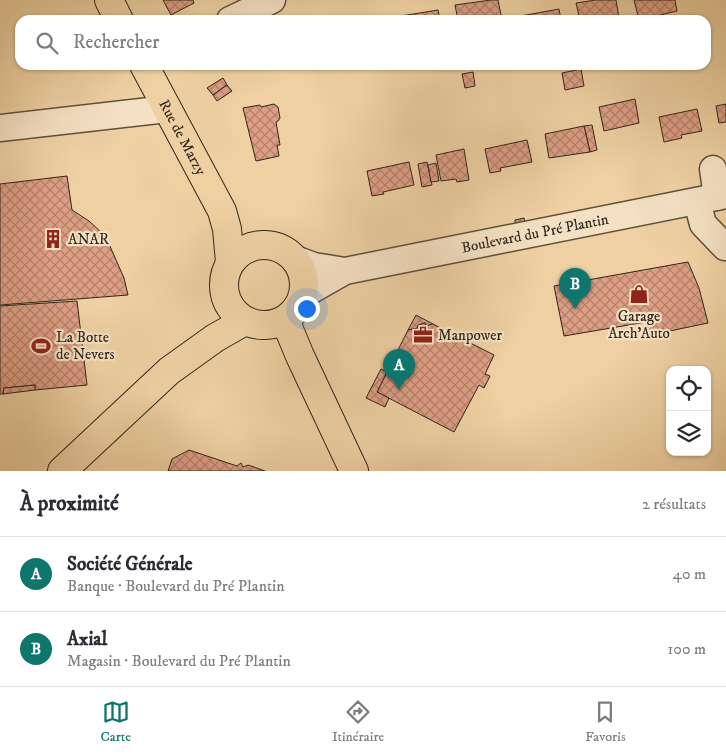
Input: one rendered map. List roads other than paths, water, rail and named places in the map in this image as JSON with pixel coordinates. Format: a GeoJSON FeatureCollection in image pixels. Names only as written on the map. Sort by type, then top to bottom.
{"type":"FeatureCollection","features":[{"type":"Feature","properties":{"kind":"main road"},"geometry":{"type":"LineString","coordinates":[[109,0],[117,15]]}},
{"type":"Feature","properties":{"kind":"main road","name":"Rue de Marzy"},"geometry":{"type":"LineString","coordinates":[[147,70],[222,211],[227,229],[230,262]]}},
{"type":"Feature","properties":{"kind":"main road","name":"Rue de Marzy"},"geometry":{"type":"LineString","coordinates":[[222,211],[260,245]]}},
{"type":"Feature","properties":{"kind":"main road"},"geometry":{"type":"LineString","coordinates":[[260,245],[273,246],[285,251],[295,259],[301,270],[304,282],[303,295],[299,305],[285,320],[272,325],[258,325],[245,321],[233,310],[225,296],[223,284],[230,262],[243,250],[260,245]]}},
{"type":"Feature","properties":{"kind":"main road"},"geometry":{"type":"LineString","coordinates":[[169,372],[225,296]]}},
{"type":"Feature","properties":{"kind":"main road"},"geometry":{"type":"LineString","coordinates":[[285,320],[302,361],[354,471]]}},
{"type":"Feature","properties":{"kind":"main road"},"geometry":{"type":"LineString","coordinates":[[62,471],[169,372],[215,338],[245,321]]}},
{"type":"Feature","properties":{"kind":"street"},"geometry":{"type":"LineString","coordinates":[[232,13],[272,0]]}},
{"type":"Feature","properties":{"kind":"street"},"geometry":{"type":"LineString","coordinates":[[0,128],[168,109]]}},
{"type":"Feature","properties":{"kind":"street"},"geometry":{"type":"LineString","coordinates":[[713,169],[714,198],[703,224],[725,248]]}},
{"type":"Feature","properties":{"kind":"street","name":"Boulevard du Pré Plantin"},"geometry":{"type":"LineString","coordinates":[[303,295],[346,271],[714,198]]}},
{"type":"Feature","properties":{"kind":"street","name":"Boulevard du Pré Plantin"},"geometry":{"type":"LineString","coordinates":[[295,259],[314,266],[346,271]]}},
{"type":"Feature","properties":{"kind":"place","name":"ANAR"},"geometry":{"type":"Point","coordinates":[53,239]}},
{"type":"Feature","properties":{"kind":"place","name":"Garage Arch'Auto"},"geometry":{"type":"Point","coordinates":[639,294]}},
{"type":"Feature","properties":{"kind":"place","name":"Axial"},"geometry":{"type":"Point","coordinates":[575,309]}},
{"type":"Feature","properties":{"kind":"place","name":"Manpower"},"geometry":{"type":"Point","coordinates":[423,335]}},
{"type":"Feature","properties":{"kind":"place","name":"La Botte de Nevers"},"geometry":{"type":"Point","coordinates":[41,346]}},
{"type":"Feature","properties":{"kind":"place","name":"Société Générale"},"geometry":{"type":"Point","coordinates":[399,390]}}]}
